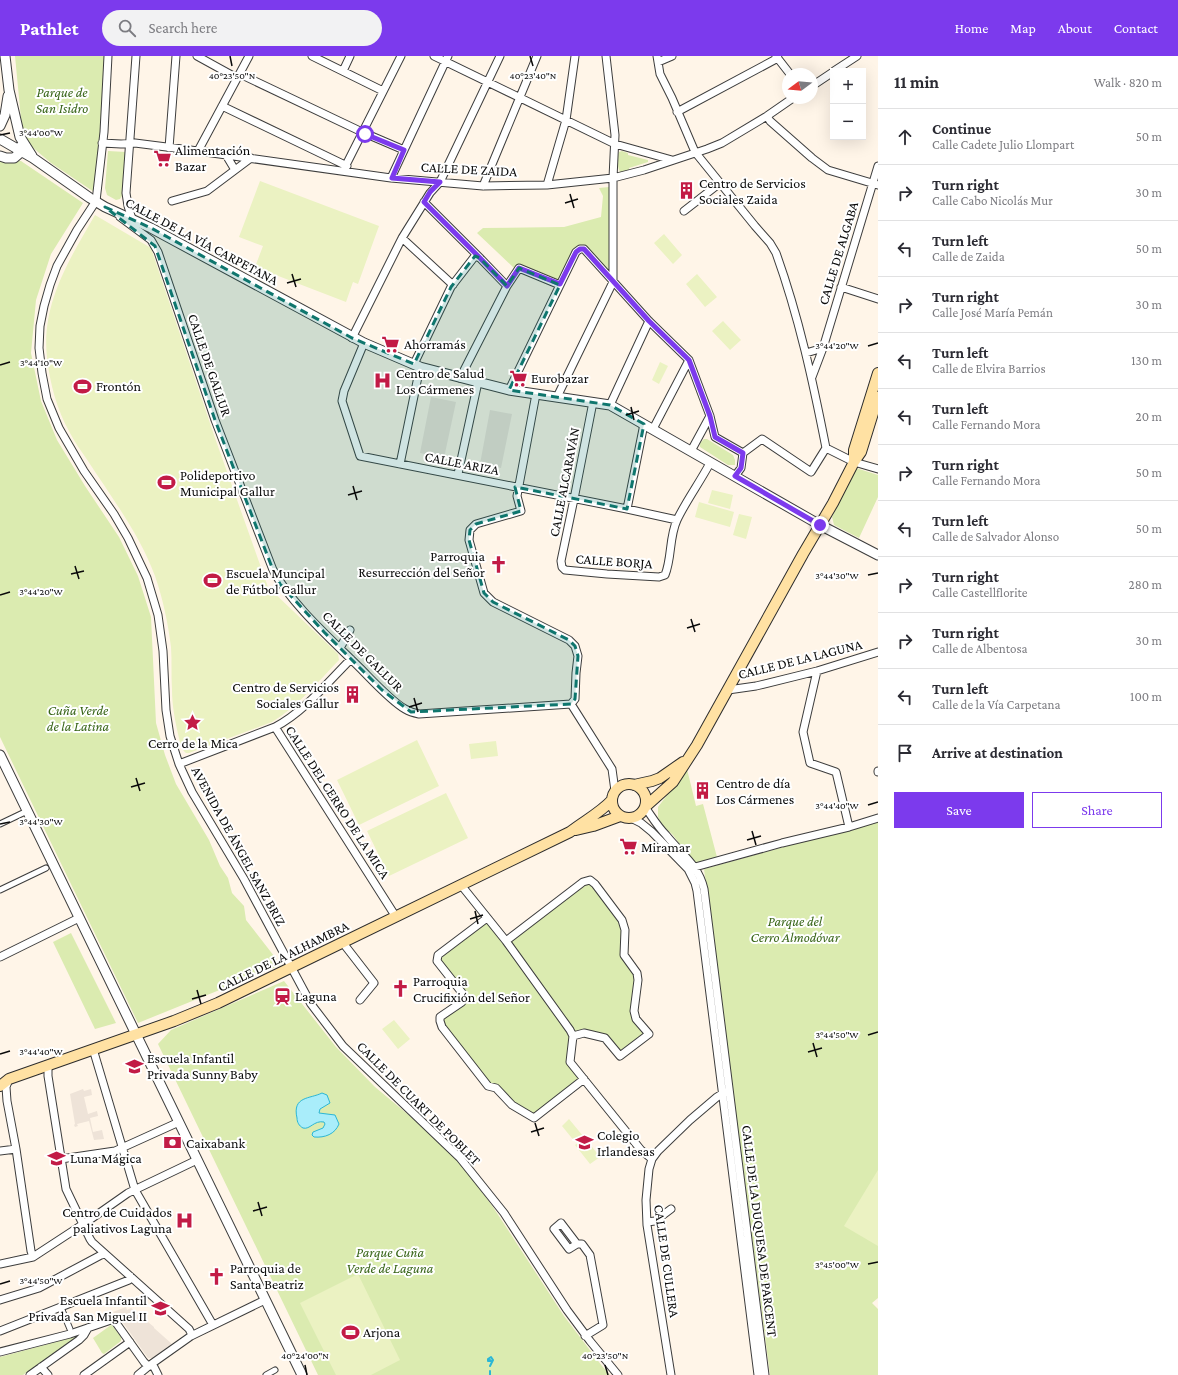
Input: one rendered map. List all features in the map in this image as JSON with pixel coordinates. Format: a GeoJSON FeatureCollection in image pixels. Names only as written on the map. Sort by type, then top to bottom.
{"type":"FeatureCollection","features":[{"type":"Feature","properties":{"kind":"main road"},"geometry":{"type":"LineString","coordinates":[[854,462],[854,450],[878,373]]}},
{"type":"Feature","properties":{"kind":"main road"},"geometry":{"type":"LineString","coordinates":[[645,807],[673,782],[698,745],[833,503],[854,462],[861,452],[878,396]]}},
{"type":"Feature","properties":{"kind":"main road"},"geometry":{"type":"LineString","coordinates":[[634,785],[640,788],[644,794],[646,800],[645,807],[642,813],[637,816],[625,818],[620,816],[614,809],[614,796],[625,785],[634,785],[660,778],[689,757]]}},
{"type":"Feature","properties":{"kind":"main road","name":"CALLE DE LA ALHAMBRA"},"geometry":{"type":"LineString","coordinates":[[570,832],[589,817],[600,811],[614,796]]}},
{"type":"Feature","properties":{"kind":"main road","name":"CALLE DE LA ALHAMBRA"},"geometry":{"type":"LineString","coordinates":[[3,1083],[48,1065],[174,1021],[218,1003],[570,832],[593,826],[620,816]]}},
{"type":"Feature","properties":{"kind":"street"},"geometry":{"type":"LineString","coordinates":[[0,156],[14,158],[22,151],[9,90],[5,56]]}},
{"type":"Feature","properties":{"kind":"street"},"geometry":{"type":"LineString","coordinates":[[96,201],[108,56]]}},
{"type":"Feature","properties":{"kind":"street"},"geometry":{"type":"LineString","coordinates":[[132,219],[126,193],[136,56]]}},
{"type":"Feature","properties":{"kind":"street"},"geometry":{"type":"LineString","coordinates":[[169,148],[176,56]]}},
{"type":"Feature","properties":{"kind":"street"},"geometry":{"type":"LineString","coordinates":[[197,56],[404,150]]}},
{"type":"Feature","properties":{"kind":"street"},"geometry":{"type":"LineString","coordinates":[[198,151],[249,56]]}},
{"type":"Feature","properties":{"kind":"street"},"geometry":{"type":"LineString","coordinates":[[312,56],[383,91]]}},
{"type":"Feature","properties":{"kind":"street"},"geometry":{"type":"LineString","coordinates":[[343,71],[350,56]]}},
{"type":"Feature","properties":{"kind":"street"},"geometry":{"type":"LineString","coordinates":[[222,106],[345,168],[401,56]]}},
{"type":"Feature","properties":{"kind":"street"},"geometry":{"type":"LineString","coordinates":[[434,56],[447,59],[487,82],[615,144],[672,160]]}},
{"type":"Feature","properties":{"kind":"street"},"geometry":{"type":"LineString","coordinates":[[352,338],[402,238],[430,192],[440,182],[500,56]]}},
{"type":"Feature","properties":{"kind":"street"},"geometry":{"type":"LineString","coordinates":[[483,186],[537,56]]}},
{"type":"Feature","properties":{"kind":"street"},"geometry":{"type":"LineString","coordinates":[[547,185],[566,120],[575,56]]}},
{"type":"Feature","properties":{"kind":"street"},"geometry":{"type":"LineString","coordinates":[[557,397],[613,282],[613,178],[615,135],[606,56]]}},
{"type":"Feature","properties":{"kind":"street"},"geometry":{"type":"LineString","coordinates":[[672,56],[658,59],[660,74],[695,152],[770,243],[776,253],[800,329],[812,377],[826,448],[811,472],[762,439],[743,453],[741,468],[735,476]]}},
{"type":"Feature","properties":{"kind":"street"},"geometry":{"type":"LineString","coordinates":[[839,68],[857,56]]}},
{"type":"Feature","properties":{"kind":"street"},"geometry":{"type":"LineString","coordinates":[[677,112],[776,57],[785,68]]}},
{"type":"Feature","properties":{"kind":"street"},"geometry":{"type":"LineString","coordinates":[[392,178],[447,59]]}},
{"type":"Feature","properties":{"kind":"street"},"geometry":{"type":"LineString","coordinates":[[818,82],[830,74]]}},
{"type":"Feature","properties":{"kind":"street"},"geometry":{"type":"LineString","coordinates":[[0,126],[5,115],[9,90]]}},
{"type":"Feature","properties":{"kind":"street","name":"CALLE DE ZAIDA"},"geometry":{"type":"LineString","coordinates":[[102,143],[169,148],[345,168],[392,178],[483,186],[547,185],[613,178],[644,170],[707,149],[722,143],[784,104]]}},
{"type":"Feature","properties":{"kind":"street"},"geometry":{"type":"LineString","coordinates":[[767,116],[812,158],[828,170],[875,184]]}},
{"type":"Feature","properties":{"kind":"street"},"geometry":{"type":"LineString","coordinates":[[20,137],[33,158]]}},
{"type":"Feature","properties":{"kind":"street","name":"CALLE DE LA VÍA CARPETANA"},"geometry":{"type":"LineString","coordinates":[[0,139],[33,158],[96,201],[158,231],[352,338],[417,365],[460,378],[509,390],[610,405],[820,525],[878,555]]}},
{"type":"Feature","properties":{"kind":"street"},"geometry":{"type":"LineString","coordinates":[[226,155],[235,170]]}},
{"type":"Feature","properties":{"kind":"street"},"geometry":{"type":"LineString","coordinates":[[172,201],[207,191],[251,158]]}},
{"type":"Feature","properties":{"kind":"street","name":"CALLE DE ALGABA"},"geometry":{"type":"LineString","coordinates":[[812,377],[823,348],[841,287],[875,184],[878,166]]}},
{"type":"Feature","properties":{"kind":"street"},"geometry":{"type":"LineString","coordinates":[[684,211],[720,183]]}},
{"type":"Feature","properties":{"kind":"street","name":"AVENIDA DE ÁNGEL SANZ BRIZ"},"geometry":{"type":"LineString","coordinates":[[96,201],[77,230],[57,266],[44,306],[40,326],[39,348],[47,399],[59,428],[84,471],[114,514],[128,538],[147,578],[158,615],[163,651],[166,710],[170,736],[178,764],[192,792],[244,879],[291,968]]}},
{"type":"Feature","properties":{"kind":"street"},"geometry":{"type":"LineString","coordinates":[[424,202],[507,286]]}},
{"type":"Feature","properties":{"kind":"street","name":"CALLE DE GALLUR"},"geometry":{"type":"LineString","coordinates":[[105,206],[151,240],[155,246],[215,420],[273,570],[280,584],[340,648],[382,690],[404,709],[420,714],[571,704]]}},
{"type":"Feature","properties":{"kind":"street"},"geometry":{"type":"LineString","coordinates":[[402,238],[453,285]]}},
{"type":"Feature","properties":{"kind":"street"},"geometry":{"type":"LineString","coordinates":[[509,390],[576,252],[580,249],[584,249],[649,321],[689,360],[710,416],[715,437]]}},
{"type":"Feature","properties":{"kind":"street"},"geometry":{"type":"LineString","coordinates":[[400,464],[417,365],[453,285],[475,256],[480,258]]}},
{"type":"Feature","properties":{"kind":"street"},"geometry":{"type":"LineString","coordinates":[[460,378],[507,286],[519,268],[560,284]]}},
{"type":"Feature","properties":{"kind":"street"},"geometry":{"type":"LineString","coordinates":[[841,287],[878,299]]}},
{"type":"Feature","properties":{"kind":"street"},"geometry":{"type":"LineString","coordinates":[[610,405],[649,321]]}},
{"type":"Feature","properties":{"kind":"street","name":"CALLE ARIZA"},"geometry":{"type":"LineString","coordinates":[[364,343],[344,391],[342,401],[360,456],[458,474],[677,520]]}},
{"type":"Feature","properties":{"kind":"street"},"geometry":{"type":"LineString","coordinates":[[806,353],[823,348]]}},
{"type":"Feature","properties":{"kind":"street"},"geometry":{"type":"LineString","coordinates":[[653,429],[689,360]]}},
{"type":"Feature","properties":{"kind":"street"},"geometry":{"type":"LineString","coordinates":[[458,474],[478,382]]}},
{"type":"Feature","properties":{"kind":"street"},"geometry":{"type":"LineString","coordinates":[[536,394],[517,496],[521,511],[476,524],[470,530],[469,540],[484,593],[493,602],[569,640],[575,646],[578,656],[575,699],[571,704],[612,769],[614,796]]}},
{"type":"Feature","properties":{"kind":"street","name":"CALLE ALCARAVÁN"},"geometry":{"type":"LineString","coordinates":[[562,567],[561,561],[593,402]]}},
{"type":"Feature","properties":{"kind":"street"},"geometry":{"type":"LineString","coordinates":[[690,450],[710,416]]}},
{"type":"Feature","properties":{"kind":"street"},"geometry":{"type":"LineString","coordinates":[[627,509],[644,424]]}},
{"type":"Feature","properties":{"kind":"street"},"geometry":{"type":"LineString","coordinates":[[700,434],[707,433],[743,453]]}},
{"type":"Feature","properties":{"kind":"street"},"geometry":{"type":"LineString","coordinates":[[826,448],[854,462],[878,470]]}},
{"type":"Feature","properties":{"kind":"street"},"geometry":{"type":"LineString","coordinates":[[677,520],[710,463]]}},
{"type":"Feature","properties":{"kind":"street","name":"CALLE BORJA"},"geometry":{"type":"LineString","coordinates":[[562,567],[570,571],[659,577],[665,574],[667,569],[670,544],[677,520]]}},
{"type":"Feature","properties":{"kind":"street"},"geometry":{"type":"LineString","coordinates":[[340,648],[350,630]]}},
{"type":"Feature","properties":{"kind":"street","name":"CALLE DE LA LAGUNA"},"geometry":{"type":"LineString","coordinates":[[728,690],[756,686],[817,671],[878,652]]}},
{"type":"Feature","properties":{"kind":"street","name":"CALLE DEL CERRO DE LA MICA"},"geometry":{"type":"LineString","coordinates":[[351,659],[298,712],[287,721],[275,727],[396,917]]}},
{"type":"Feature","properties":{"kind":"street"},"geometry":{"type":"LineString","coordinates":[[817,671],[803,732],[810,763],[836,772],[849,827]]}},
{"type":"Feature","properties":{"kind":"street"},"geometry":{"type":"LineString","coordinates":[[178,764],[275,727]]}},
{"type":"Feature","properties":{"kind":"street"},"geometry":{"type":"LineString","coordinates":[[1,758],[302,1375]]}},
{"type":"Feature","properties":{"kind":"street","name":"CALLE DE LA DUQUESA DE PARCENT"},"geometry":{"type":"LineString","coordinates":[[645,807],[663,832],[695,867],[702,879],[704,889],[758,1375]]}},
{"type":"Feature","properties":{"kind":"street"},"geometry":{"type":"LineString","coordinates":[[0,824],[23,813]]}},
{"type":"Feature","properties":{"kind":"street","name":"CALLE DE LA DUQUESA DE PARCENT"},"geometry":{"type":"LineString","coordinates":[[631,818],[641,823],[656,836],[688,869],[697,891],[765,1375]]}},
{"type":"Feature","properties":{"kind":"street"},"geometry":{"type":"LineString","coordinates":[[695,867],[878,818]]}},
{"type":"Feature","properties":{"kind":"street"},"geometry":{"type":"LineString","coordinates":[[0,890],[46,868]]}},
{"type":"Feature","properties":{"kind":"street"},"geometry":{"type":"LineString","coordinates":[[506,941],[583,882],[590,880],[595,884],[622,920],[625,930],[624,955],[637,973],[638,980],[634,1011],[636,1019],[649,1034],[620,1056],[605,1038],[584,1033],[573,1036]]}},
{"type":"Feature","properties":{"kind":"street"},"geometry":{"type":"LineString","coordinates":[[461,885],[506,941],[570,1030],[573,1036],[570,1062],[641,1150],[652,1159],[661,1148],[690,1120],[717,1097],[726,1092]]}},
{"type":"Feature","properties":{"kind":"street"},"geometry":{"type":"LineString","coordinates":[[0,957],[79,918]]}},
{"type":"Feature","properties":{"kind":"street"},"geometry":{"type":"LineString","coordinates":[[487,918],[438,955],[437,961],[463,994],[462,1002],[440,1017],[442,1026],[488,1086],[496,1088],[512,1105],[534,1118],[584,1080]]}},
{"type":"Feature","properties":{"kind":"street"},"geometry":{"type":"LineString","coordinates":[[342,943],[374,983],[360,1000]]}},
{"type":"Feature","properties":{"kind":"street","name":"CALLE DE CUART DE POBLET"},"geometry":{"type":"LineString","coordinates":[[291,968],[311,1004],[343,1046],[460,1158],[504,1213],[585,1336],[618,1375]]}},
{"type":"Feature","properties":{"kind":"street"},"geometry":{"type":"LineString","coordinates":[[93,1049],[135,1190],[213,1325]]}},
{"type":"Feature","properties":{"kind":"street"},"geometry":{"type":"LineString","coordinates":[[48,1065],[48,1076],[66,1189],[92,1242],[189,1329],[191,1336]]}},
{"type":"Feature","properties":{"kind":"street"},"geometry":{"type":"LineString","coordinates":[[3,1083],[6,1087],[31,1251],[34,1257]]}},
{"type":"Feature","properties":{"kind":"street"},"geometry":{"type":"LineString","coordinates":[[61,1159],[122,1149],[178,1122]]}},
{"type":"Feature","properties":{"kind":"street"},"geometry":{"type":"LineString","coordinates":[[0,1151],[16,1149]]}},
{"type":"Feature","properties":{"kind":"street","name":"CALLE DE CULLERA"},"geometry":{"type":"LineString","coordinates":[[652,1159],[646,1200],[647,1222],[671,1375]]}},
{"type":"Feature","properties":{"kind":"street"},"geometry":{"type":"LineString","coordinates":[[0,1264],[34,1257],[128,1193],[197,1160]]}},
{"type":"Feature","properties":{"kind":"street"},"geometry":{"type":"LineString","coordinates":[[647,1222],[655,1221],[671,1209]]}},
{"type":"Feature","properties":{"kind":"street"},"geometry":{"type":"LineString","coordinates":[[577,1244],[582,1244],[590,1255],[603,1325],[585,1336]]}},
{"type":"Feature","properties":{"kind":"street"},"geometry":{"type":"LineString","coordinates":[[0,1300],[39,1288],[101,1255],[106,1254]]}},
{"type":"Feature","properties":{"kind":"street"},"geometry":{"type":"LineString","coordinates":[[0,1331],[129,1280],[130,1276]]}},
{"type":"Feature","properties":{"kind":"street"},"geometry":{"type":"LineString","coordinates":[[138,1375],[191,1336],[265,1300]]}},
{"type":"Feature","properties":{"kind":"street"},"geometry":{"type":"LineString","coordinates":[[62,1310],[70,1329]]}},
{"type":"Feature","properties":{"kind":"street"},"geometry":{"type":"LineString","coordinates":[[0,1352],[70,1334],[114,1320],[144,1362],[154,1367],[158,1375]]}},
{"type":"Feature","properties":{"kind":"street"},"geometry":{"type":"LineString","coordinates":[[30,1375],[79,1340],[88,1328]]}},
{"type":"Feature","properties":{"kind":"street"},"geometry":{"type":"LineString","coordinates":[[84,1375],[130,1342]]}},
{"type":"Feature","properties":{"kind":"street"},"geometry":{"type":"LineString","coordinates":[[41,1367],[48,1375]]}},
{"type":"Feature","properties":{"kind":"street"},"geometry":{"type":"LineString","coordinates":[[266,1375],[275,1370]]}},
{"type":"Feature","properties":{"kind":"highlighted area"},"geometry":{"type":"Polygon","coordinates":[[[105,207],[151,228],[352,338],[414,364],[451,287],[475,256],[480,258],[507,286],[519,268],[560,285],[509,390],[610,405],[644,424],[627,509],[515,487],[521,511],[476,524],[470,530],[469,540],[484,593],[493,602],[569,640],[575,646],[578,656],[575,699],[571,704],[411,712],[382,690],[324,632],[280,584],[273,570],[215,420],[155,246],[105,207]]]}},
{"type":"Feature","properties":{"kind":"green space","name":"Parque de San Isidro"},"geometry":{"type":"Polygon","coordinates":[[[15,56],[108,56],[97,194],[51,163],[31,146],[22,129],[15,56]]]}},
{"type":"Feature","properties":{"kind":"green space"},"geometry":{"type":"Polygon","coordinates":[[[108,151],[126,152],[123,194],[120,199],[116,200],[107,195],[105,188],[108,151]]]}},
{"type":"Feature","properties":{"kind":"green space"},"geometry":{"type":"Polygon","coordinates":[[[622,151],[628,153],[628,155],[648,160],[648,162],[629,168],[629,170],[622,173],[619,170],[618,157],[619,152],[622,151]]]}},
{"type":"Feature","properties":{"kind":"green space","name":"Cuña Verde de la Latina"},"geometry":{"type":"Polygon","coordinates":[[[0,160],[21,161],[83,203],[51,254],[36,300],[31,353],[41,401],[57,440],[119,537],[138,576],[151,617],[156,723],[165,755],[176,784],[209,840],[220,866],[228,878],[232,893],[244,906],[246,920],[281,965],[138,1023],[0,737],[0,160]]]}},
{"type":"Feature","properties":{"kind":"green space"},"geometry":{"type":"Polygon","coordinates":[[[260,181],[379,226],[358,284],[353,282],[346,302],[255,267],[263,246],[239,237],[260,181]]]}},
{"type":"Feature","properties":{"kind":"green space"},"geometry":{"type":"Polygon","coordinates":[[[609,187],[609,198],[613,198],[613,282],[580,249],[560,285],[514,268],[477,233],[483,228],[564,227],[601,217],[603,196],[599,188],[609,187]]]}},
{"type":"Feature","properties":{"kind":"green space","name":"Polideportivo Municipal Gallur"},"geometry":{"type":"Polygon","coordinates":[[[95,215],[151,248],[215,438],[268,587],[338,654],[339,660],[315,685],[290,709],[272,722],[189,753],[186,753],[181,747],[176,723],[173,701],[170,638],[163,602],[155,576],[134,531],[76,444],[65,424],[55,397],[48,368],[46,338],[48,319],[53,301],[67,266],[95,215]]]}},
{"type":"Feature","properties":{"kind":"green space"},"geometry":{"type":"Polygon","coordinates":[[[664,234],[682,255],[673,264],[654,243],[664,234]]]}},
{"type":"Feature","properties":{"kind":"green space"},"geometry":{"type":"Polygon","coordinates":[[[697,274],[717,297],[705,307],[686,284],[697,274]]]}},
{"type":"Feature","properties":{"kind":"green space"},"geometry":{"type":"Polygon","coordinates":[[[723,321],[741,340],[730,350],[712,331],[723,321]]]}},
{"type":"Feature","properties":{"kind":"green space"},"geometry":{"type":"Polygon","coordinates":[[[660,362],[668,366],[659,384],[652,380],[660,362]]]}},
{"type":"Feature","properties":{"kind":"green space"},"geometry":{"type":"Polygon","coordinates":[[[704,439],[707,439],[733,455],[735,465],[728,465],[700,447],[700,443],[704,439]]]}},
{"type":"Feature","properties":{"kind":"green space"},"geometry":{"type":"Polygon","coordinates":[[[856,468],[878,475],[878,497],[859,538],[834,525],[832,517],[856,468]]]}},
{"type":"Feature","properties":{"kind":"green space"},"geometry":{"type":"Polygon","coordinates":[[[712,490],[733,495],[730,509],[708,503],[712,490]]]}},
{"type":"Feature","properties":{"kind":"green space"},"geometry":{"type":"Polygon","coordinates":[[[699,502],[734,512],[730,527],[695,517],[699,502]]]}},
{"type":"Feature","properties":{"kind":"green space"},"geometry":{"type":"Polygon","coordinates":[[[739,514],[752,517],[746,539],[733,535],[739,514]]]}},
{"type":"Feature","properties":{"kind":"green space"},"geometry":{"type":"Polygon","coordinates":[[[417,740],[439,786],[359,825],[337,780],[417,740]]]}},
{"type":"Feature","properties":{"kind":"green space"},"geometry":{"type":"Polygon","coordinates":[[[496,741],[498,756],[471,759],[469,744],[496,741]]]}},
{"type":"Feature","properties":{"kind":"green space"},"geometry":{"type":"Polygon","coordinates":[[[687,769],[696,806],[703,804],[718,861],[696,867],[673,835],[662,825],[658,817],[658,807],[687,769]]]}},
{"type":"Feature","properties":{"kind":"green space"},"geometry":{"type":"Polygon","coordinates":[[[446,793],[468,838],[389,876],[367,831],[446,793]]]}},
{"type":"Feature","properties":{"kind":"green space","name":"Parque del Cerro Almodóvar"},"geometry":{"type":"Polygon","coordinates":[[[878,821],[878,1298],[872,1303],[878,1309],[878,1375],[770,1375],[704,869],[878,821]]]}},
{"type":"Feature","properties":{"kind":"green space"},"geometry":{"type":"Polygon","coordinates":[[[590,880],[622,920],[624,955],[637,973],[634,1011],[649,1034],[620,1056],[605,1038],[584,1033],[573,1036],[570,1062],[584,1079],[534,1118],[488,1086],[440,1021],[462,1002],[463,994],[437,961],[438,955],[487,918],[506,941],[590,880]]]}},
{"type":"Feature","properties":{"kind":"green space"},"geometry":{"type":"Polygon","coordinates":[[[71,933],[116,1023],[95,1029],[53,942],[71,933]]]}},
{"type":"Feature","properties":{"kind":"green space","name":"Parque Cuña Verde de Laguna"},"geometry":{"type":"Polygon","coordinates":[[[284,981],[336,1047],[375,1087],[428,1131],[459,1161],[493,1207],[564,1316],[610,1375],[318,1375],[158,1044],[171,1030],[284,981]]]}},
{"type":"Feature","properties":{"kind":"green space"},"geometry":{"type":"Polygon","coordinates":[[[394,1020],[410,1039],[398,1049],[382,1029],[394,1020]]]}},
{"type":"Feature","properties":{"kind":"green space"},"geometry":{"type":"Polygon","coordinates":[[[569,1119],[583,1136],[575,1142],[562,1126],[569,1119]]]}},
{"type":"Feature","properties":{"kind":"green space"},"geometry":{"type":"Polygon","coordinates":[[[585,1138],[600,1157],[590,1164],[575,1145],[585,1138]]]}},
{"type":"Feature","properties":{"kind":"green space"},"geometry":{"type":"Polygon","coordinates":[[[878,1170],[878,1246],[844,1226],[878,1170]]]}},
{"type":"Feature","properties":{"kind":"green space","name":"Arjona"},"geometry":{"type":"Polygon","coordinates":[[[358,1274],[400,1360],[371,1375],[336,1375],[300,1303],[358,1274]]]}},
{"type":"Feature","properties":{"kind":"green space"},"geometry":{"type":"Polygon","coordinates":[[[111,1325],[121,1337],[121,1341],[104,1354],[93,1338],[111,1325]]]}},
{"type":"Feature","properties":{"kind":"green space"},"geometry":{"type":"Polygon","coordinates":[[[78,1336],[23,1375],[0,1375],[0,1357],[78,1336]]]}},
{"type":"Feature","properties":{"kind":"shaded area"},"geometry":{"type":"Polygon","coordinates":[[[431,397],[456,402],[444,458],[420,453],[431,397]]]}},
{"type":"Feature","properties":{"kind":"shaded area"},"geometry":{"type":"Polygon","coordinates":[[[490,410],[512,414],[501,468],[480,464],[490,410]]]}},
{"type":"Feature","properties":{"kind":"shaded area"},"geometry":{"type":"Polygon","coordinates":[[[83,1089],[84,1091],[91,1089],[92,1095],[84,1097],[88,1114],[97,1111],[98,1116],[90,1118],[93,1132],[102,1130],[104,1139],[94,1140],[89,1121],[77,1124],[78,1126],[75,1127],[74,1125],[70,1094],[83,1089]]]}},
{"type":"Feature","properties":{"kind":"shaded area"},"geometry":{"type":"Polygon","coordinates":[[[126,1307],[127,1310],[131,1308],[172,1344],[153,1358],[148,1358],[119,1317],[113,1312],[126,1307]]]}},
{"type":"Feature","properties":{"kind":"water"},"geometry":{"type":"Polygon","coordinates":[[[322,1093],[327,1095],[330,1103],[320,1109],[319,1113],[335,1115],[339,1124],[329,1135],[314,1137],[312,1135],[313,1132],[323,1128],[325,1124],[324,1122],[317,1122],[308,1128],[303,1128],[298,1122],[296,1111],[300,1102],[322,1093]]]}},
{"type":"Feature","properties":{"kind":"waterway"},"geometry":{"type":"LineString","coordinates":[[490,1360],[491,1361],[488,1361],[491,1357],[493,1360],[490,1366]]}},
{"type":"Feature","properties":{"kind":"place","name":"Alimentación Bazar"},"geometry":{"type":"Point","coordinates":[162,158]}},
{"type":"Feature","properties":{"kind":"place","name":"Centro de Servicios Sociales Zaida"},"geometry":{"type":"Point","coordinates":[686,191]}},
{"type":"Feature","properties":{"kind":"place","name":"Ahorramás"},"geometry":{"type":"Point","coordinates":[391,344]}},
{"type":"Feature","properties":{"kind":"place","name":"Eurobazar"},"geometry":{"type":"Point","coordinates":[518,378]}},
{"type":"Feature","properties":{"kind":"place","name":"Centro de Salud Los Cármenes"},"geometry":{"type":"Point","coordinates":[383,381]}},
{"type":"Feature","properties":{"kind":"place","name":"Frontón"},"geometry":{"type":"Point","coordinates":[83,386]}},
{"type":"Feature","properties":{"kind":"place","name":"Polideportivo Municipal Gallur"},"geometry":{"type":"Point","coordinates":[167,483]}},
{"type":"Feature","properties":{"kind":"place","name":"Parroquia Resurrección del Señor"},"geometry":{"type":"Point","coordinates":[498,564]}},
{"type":"Feature","properties":{"kind":"place","name":"Escuela Muncipal de Fútbol Gallur"},"geometry":{"type":"Point","coordinates":[213,581]}},
{"type":"Feature","properties":{"kind":"place","name":"Centro de Servicios Sociales Gallur"},"geometry":{"type":"Point","coordinates":[352,695]}},
{"type":"Feature","properties":{"kind":"place","name":"Cerro de la Mica"},"geometry":{"type":"Point","coordinates":[193,723]}},
{"type":"Feature","properties":{"kind":"place","name":"Centro de día Los Cármenes"},"geometry":{"type":"Point","coordinates":[703,791]}},
{"type":"Feature","properties":{"kind":"place","name":"Miramar"},"geometry":{"type":"Point","coordinates":[628,847]}},
{"type":"Feature","properties":{"kind":"place","name":"Parroquia Crucifixión del Señor"},"geometry":{"type":"Point","coordinates":[400,989]}},
{"type":"Feature","properties":{"kind":"place","name":"Laguna"},"geometry":{"type":"Point","coordinates":[282,996]}},
{"type":"Feature","properties":{"kind":"place","name":"Escuela Infantil Privada Sunny Baby"},"geometry":{"type":"Point","coordinates":[134,1066]}},
{"type":"Feature","properties":{"kind":"place","name":"Caixabank"},"geometry":{"type":"Point","coordinates":[173,1143]}},
{"type":"Feature","properties":{"kind":"place","name":"Colegio Irlandesas"},"geometry":{"type":"Point","coordinates":[584,1143]}},
{"type":"Feature","properties":{"kind":"place","name":"Luna Mágica"},"geometry":{"type":"Point","coordinates":[57,1158]}},
{"type":"Feature","properties":{"kind":"place","name":"Centro de Cuidados paliativos Laguna"},"geometry":{"type":"Point","coordinates":[185,1220]}},
{"type":"Feature","properties":{"kind":"place","name":"Parroquia de Santa Beatriz"},"geometry":{"type":"Point","coordinates":[217,1276]}},
{"type":"Feature","properties":{"kind":"place","name":"Escuela Infantil Privada San Miguel II"},"geometry":{"type":"Point","coordinates":[160,1308]}},
{"type":"Feature","properties":{"kind":"place","name":"Arjona"},"geometry":{"type":"Point","coordinates":[350,1332]}},
{"type":"Feature","properties":{"kind":"route"},"geometry":{"type":"LineString","coordinates":[[365,134],[404,150],[392,178],[440,182],[430,192],[424,202],[507,286],[519,268],[560,284],[576,252],[580,249],[584,249],[649,321],[689,360],[710,416],[715,437],[743,453],[741,468],[735,476],[820,525]]}}]}
